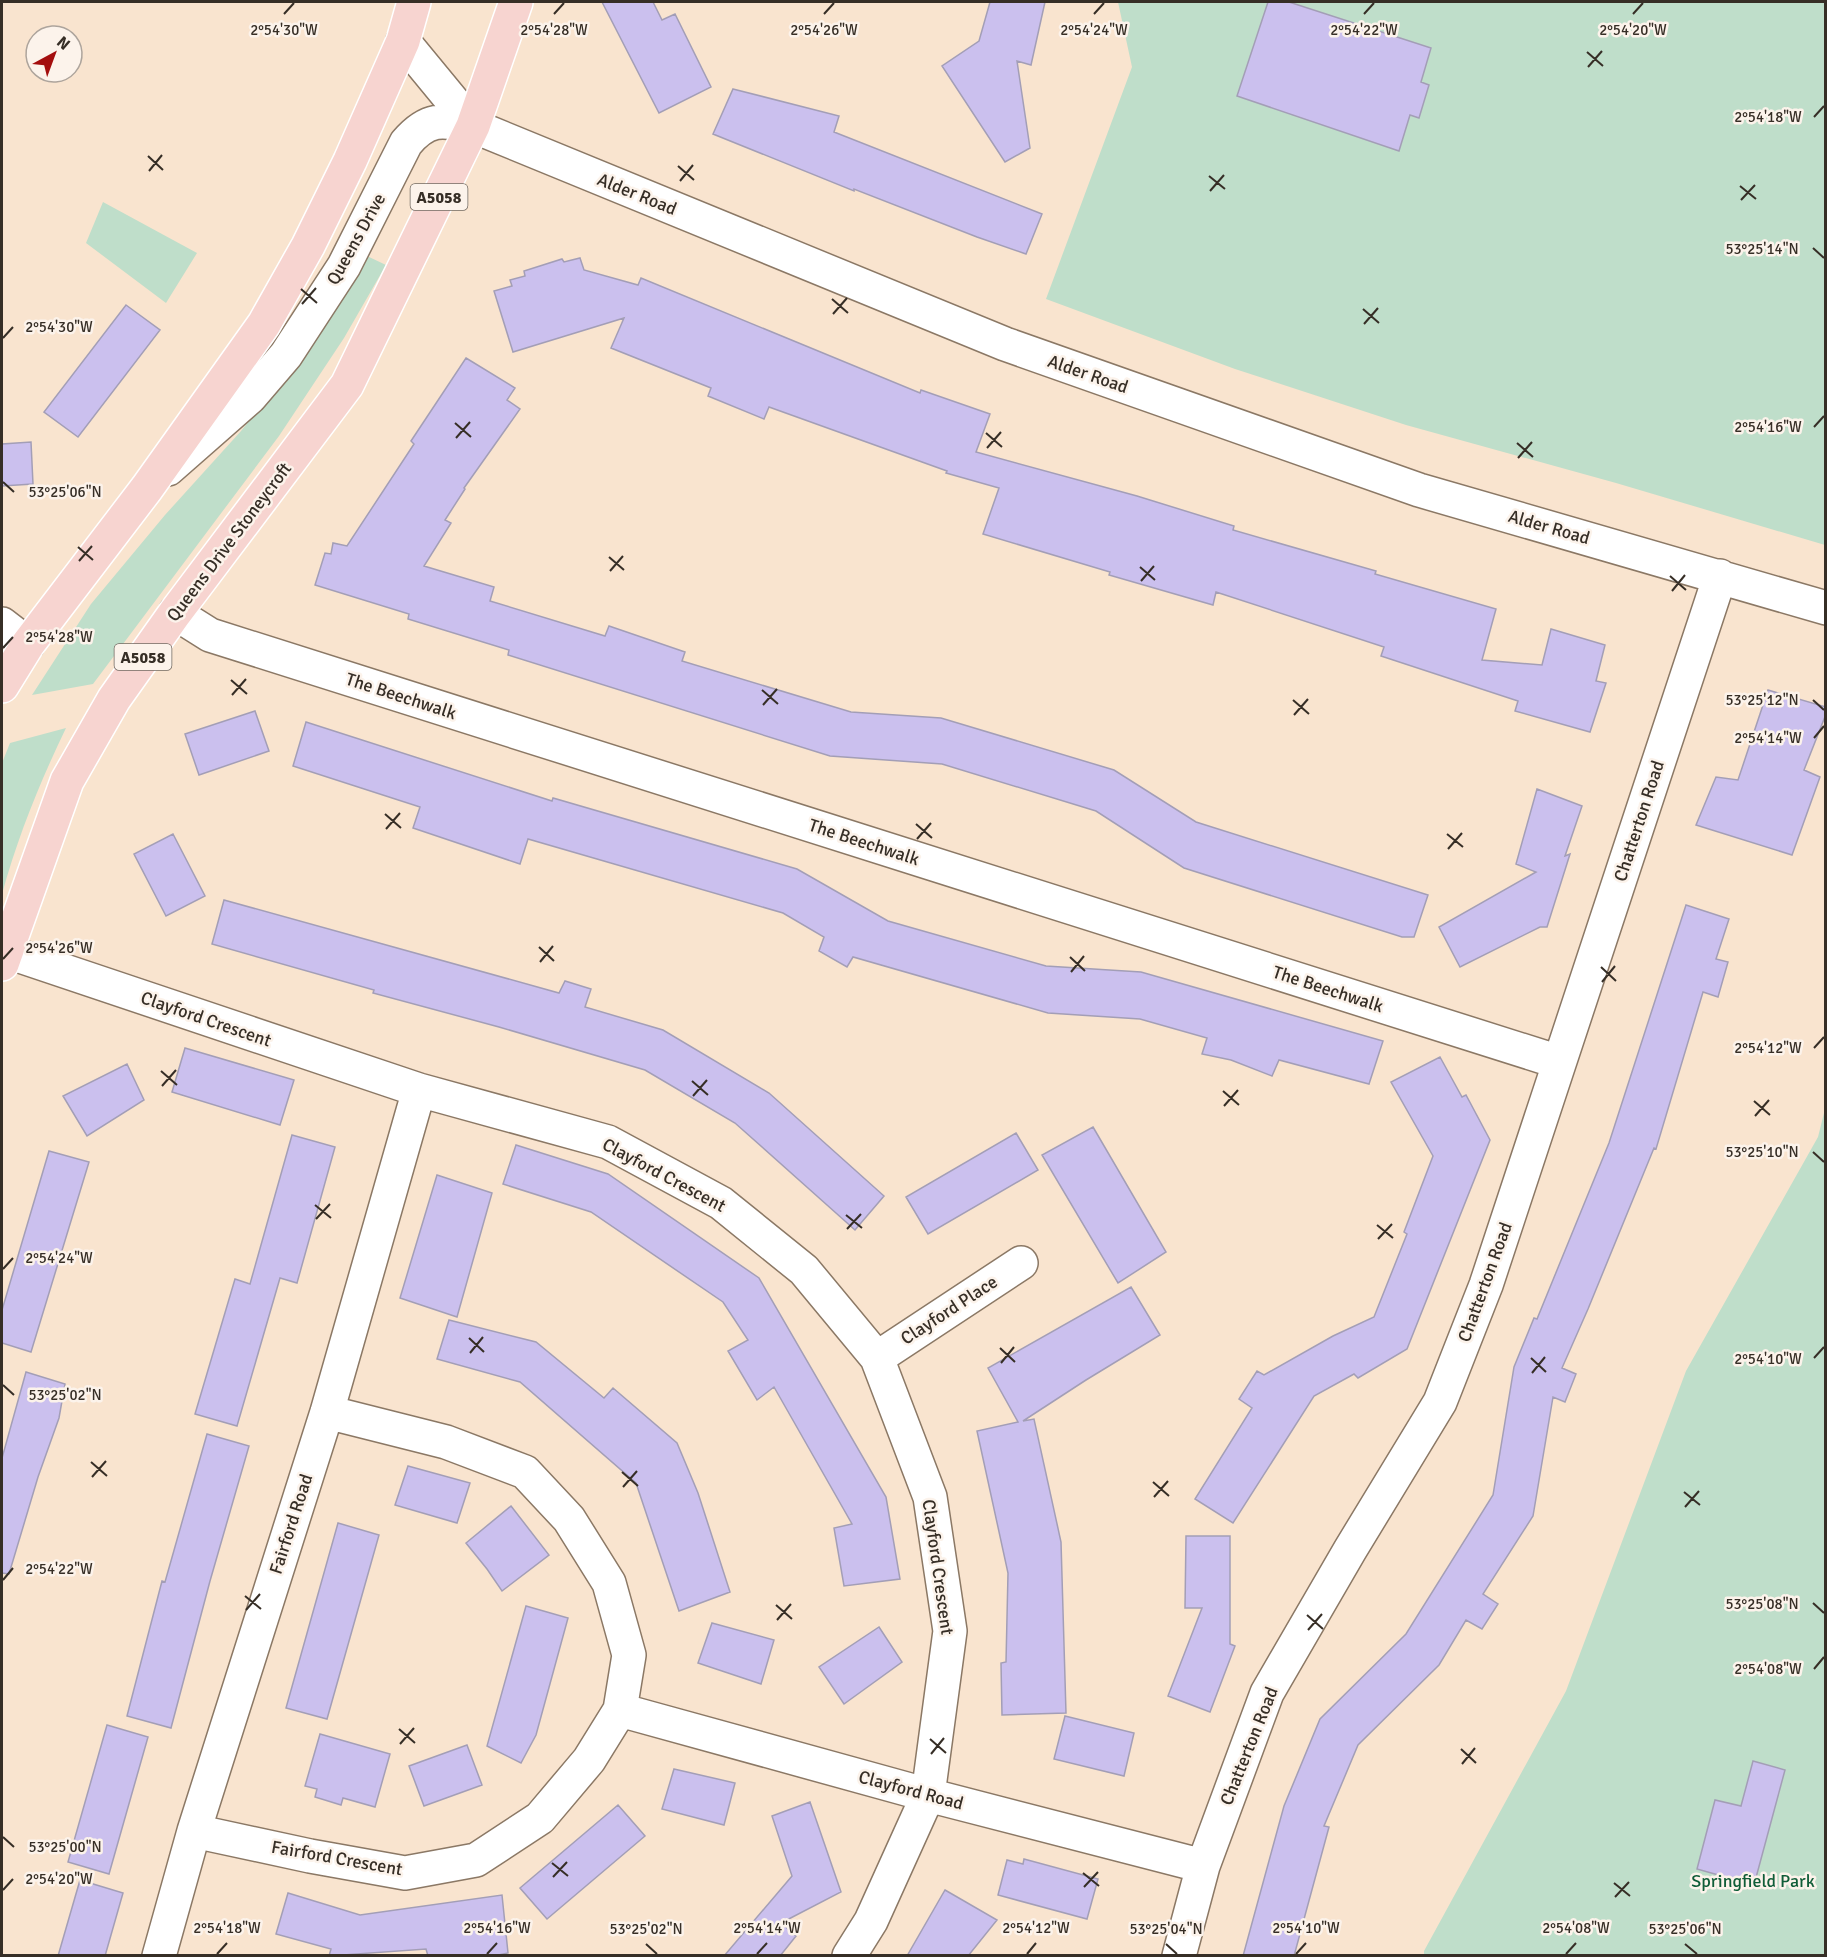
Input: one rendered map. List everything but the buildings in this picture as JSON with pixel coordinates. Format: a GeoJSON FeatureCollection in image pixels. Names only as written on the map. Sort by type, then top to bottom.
{"type":"FeatureCollection","features":[{"type":"Feature","properties":{"kind":"highway"},"geometry":{"type":"LineString","coordinates":[[2,686],[28,644],[147,489],[264,324],[309,246],[351,162],[403,41],[414,2]]}},
{"type":"Feature","properties":{"kind":"highway","name":"A5058"},"geometry":{"type":"LineString","coordinates":[[473,126],[516,2]]}},
{"type":"Feature","properties":{"kind":"highway","name":"Queens Drive Stoneycroft"},"geometry":{"type":"LineString","coordinates":[[3,958],[67,781],[114,699],[174,612],[347,385],[473,126]]}},
{"type":"Feature","properties":{"kind":"street","name":"Alder Road"},"geometry":{"type":"LineString","coordinates":[[403,41],[473,126],[1005,344],[1419,490],[1826,608]]}},
{"type":"Feature","properties":{"kind":"street","name":"Queens Drive"},"geometry":{"type":"LineString","coordinates":[[147,489],[250,397],[286,355],[344,266],[406,143],[418,130],[430,123],[448,121],[473,126]]}},
{"type":"Feature","properties":{"kind":"street","name":"Chatterton Road"},"geometry":{"type":"LineString","coordinates":[[1179,1956],[1203,1866],[1268,1693],[1350,1550],[1440,1402],[1486,1286],[1720,576]]}},
{"type":"Feature","properties":{"kind":"street","name":"The Beechwalk"},"geometry":{"type":"LineString","coordinates":[[174,612],[210,635],[1559,1062]]}},
{"type":"Feature","properties":{"kind":"street"},"geometry":{"type":"LineString","coordinates":[[2,624],[28,644]]}},
{"type":"Feature","properties":{"kind":"street","name":"Clayford Crescent"},"geometry":{"type":"LineString","coordinates":[[3,958],[418,1090],[608,1142],[722,1203],[804,1270],[877,1358],[930,1497],[950,1630],[928,1795],[871,1921],[849,1956]]}},
{"type":"Feature","properties":{"kind":"street","name":"Fairford Road"},"geometry":{"type":"LineString","coordinates":[[159,1956],[194,1831],[327,1412],[418,1090]]}},
{"type":"Feature","properties":{"kind":"street","name":"Clayford Place"},"geometry":{"type":"LineString","coordinates":[[877,1358],[1021,1263]]}},
{"type":"Feature","properties":{"kind":"street","name":"Fairford Crescent"},"geometry":{"type":"LineString","coordinates":[[194,1831],[310,1856],[405,1872],[476,1860],[540,1818],[589,1760],[620,1710],[629,1655],[609,1583],[569,1519],[525,1472],[446,1443],[327,1412]]}},
{"type":"Feature","properties":{"kind":"street","name":"Clayford Road"},"geometry":{"type":"LineString","coordinates":[[620,1710],[928,1795],[1203,1866]]}},
{"type":"Feature","properties":{"kind":"green space"},"geometry":{"type":"Polygon","coordinates":[[[1118,2],[1825,2],[1825,545],[1616,483],[1406,425],[1235,369],[1046,299],[1132,67],[1118,2]]]}},
{"type":"Feature","properties":{"kind":"green space"},"geometry":{"type":"Polygon","coordinates":[[[103,202],[197,253],[166,303],[86,243],[103,202]]]}},
{"type":"Feature","properties":{"kind":"green space"},"geometry":{"type":"Polygon","coordinates":[[[367,256],[386,265],[344,338],[279,436],[93,684],[32,695],[91,604],[165,515],[241,431],[303,354],[367,256]]]}},
{"type":"Feature","properties":{"kind":"green space"},"geometry":{"type":"Polygon","coordinates":[[[66,728],[30,810],[2,894],[2,763],[10,743],[66,728]]]}},
{"type":"Feature","properties":{"kind":"green space","name":"Springfield Park"},"geometry":{"type":"Polygon","coordinates":[[[1825,1109],[1825,1955],[1424,1956],[1424,1951],[1566,1691],[1686,1371],[1818,1137],[1825,1109]]]}}]}
